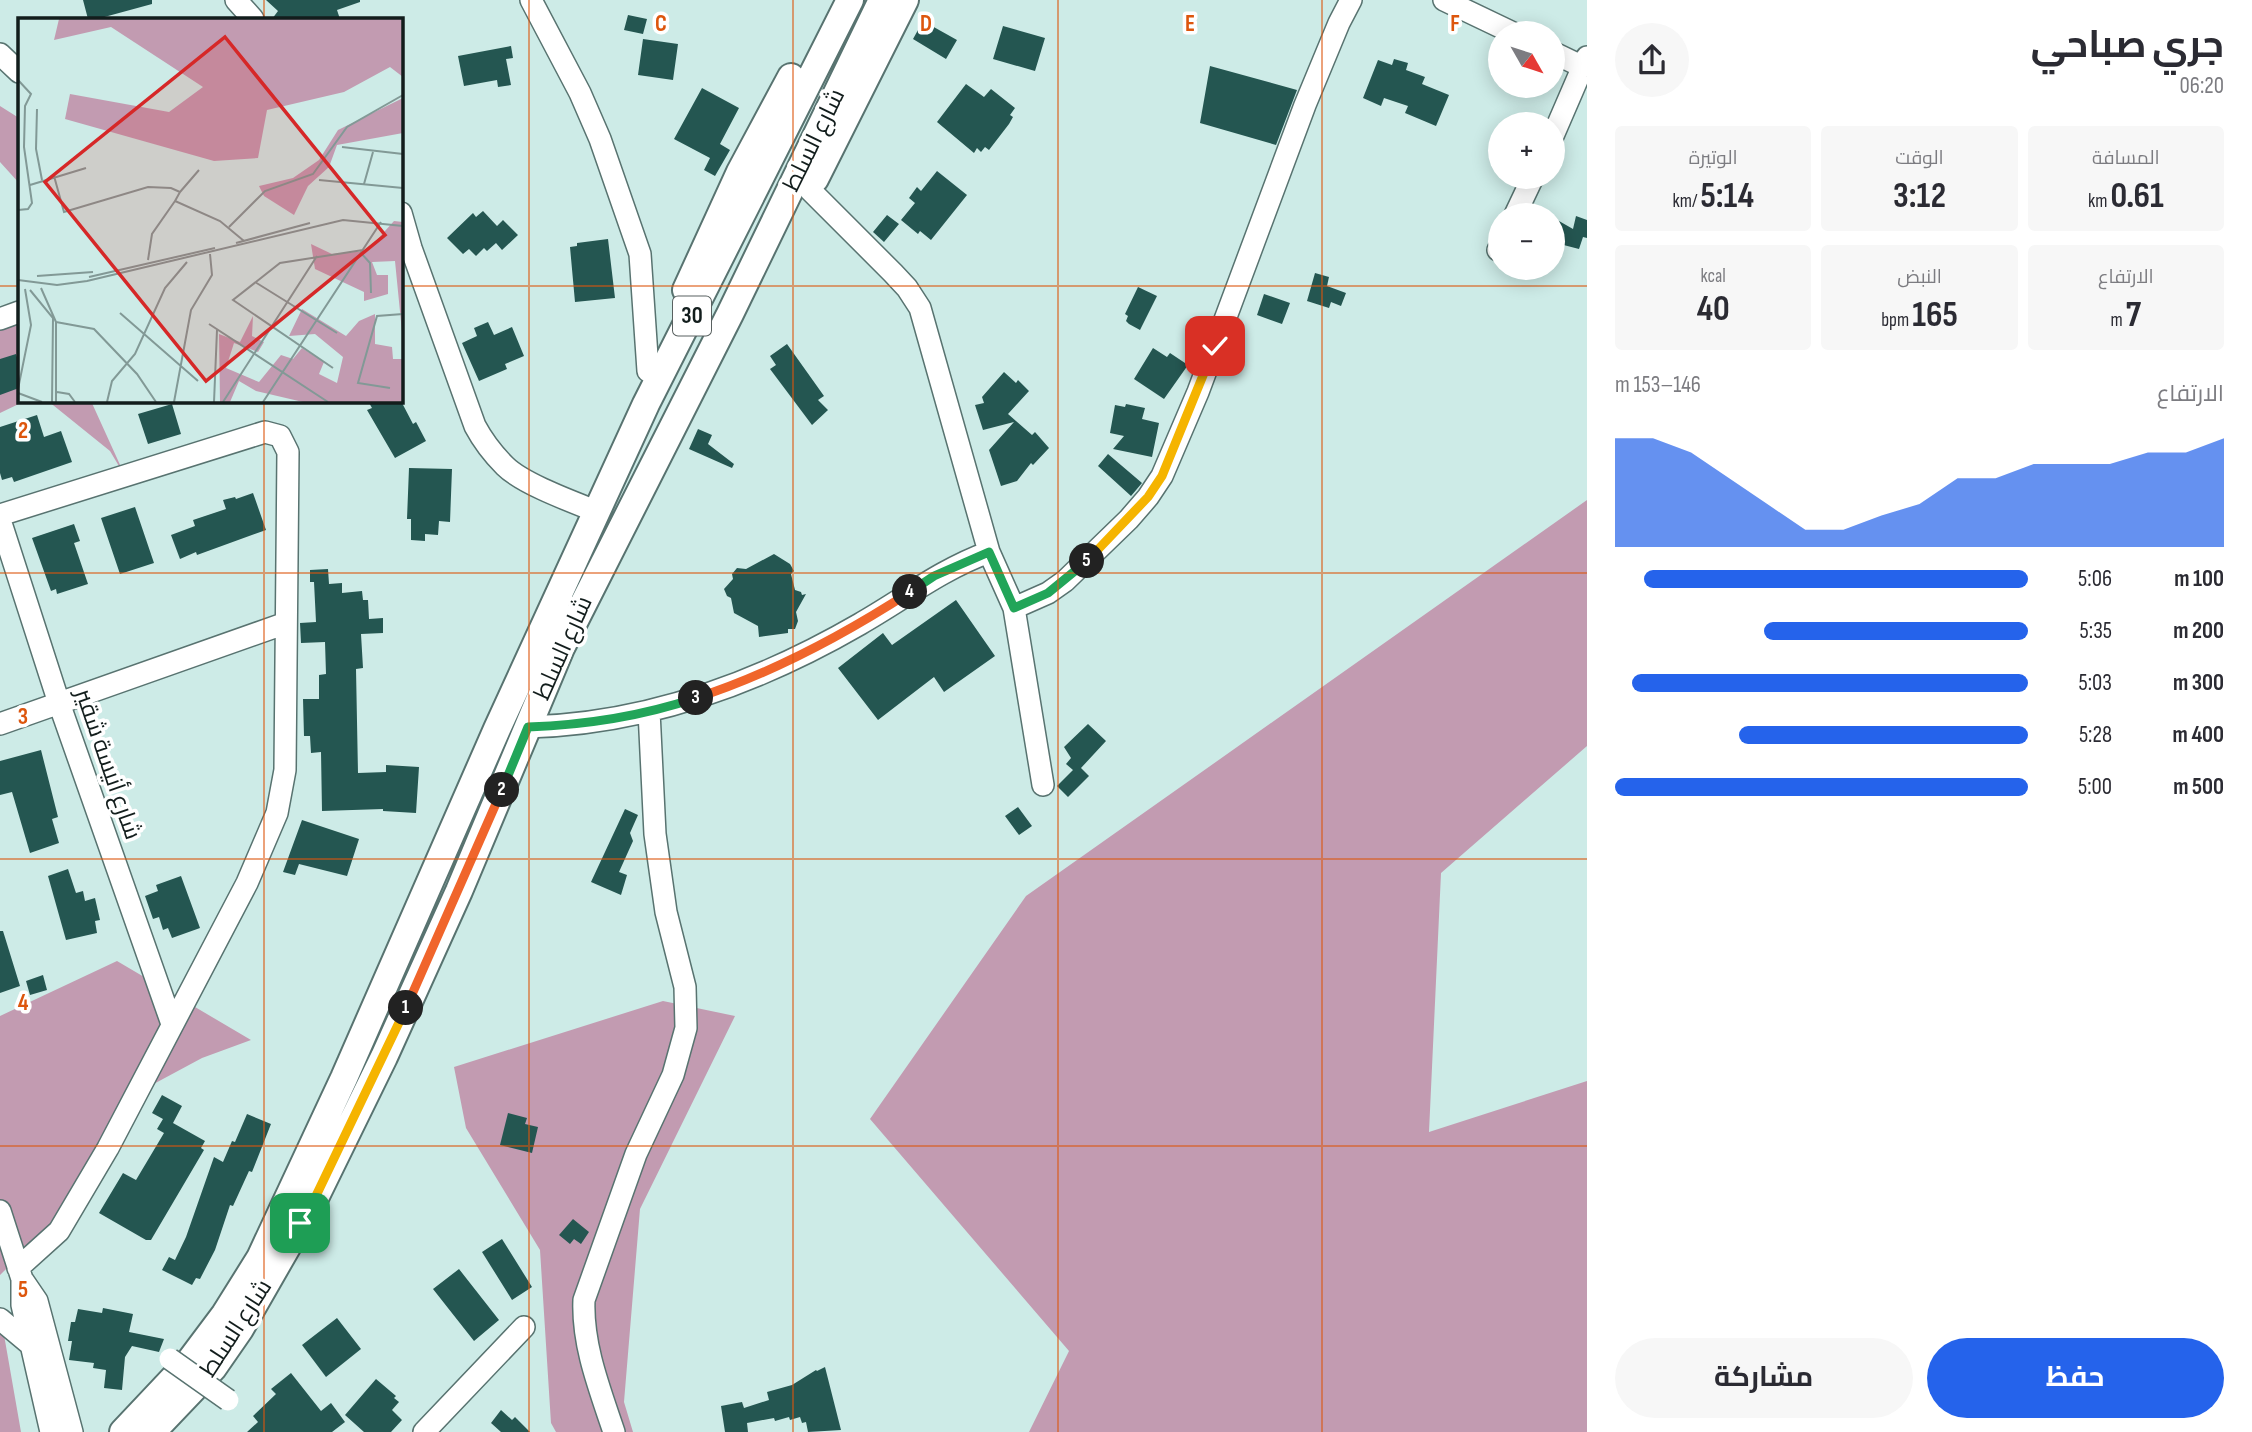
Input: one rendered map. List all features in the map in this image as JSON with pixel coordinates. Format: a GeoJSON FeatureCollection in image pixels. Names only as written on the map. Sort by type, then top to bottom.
{"type":"FeatureCollection","features":[{"type":"Feature","properties":{"kind":"main road"},"geometry":{"type":"LineString","coordinates":[[603,502],[612,452],[648,371],[740,172],[830,0]]}},
{"type":"Feature","properties":{"kind":"main road","name":"شارع السلط"},"geometry":{"type":"LineString","coordinates":[[123,1432],[189,1362],[225,1314],[260,1258],[344,1078],[497,729],[646,404],[850,0]]}},
{"type":"Feature","properties":{"kind":"main road","name":"شارع السلط"},"geometry":{"type":"LineString","coordinates":[[152,1432],[213,1368],[240,1329],[314,1200],[430,955],[561,648],[674,426],[882,0]]}},
{"type":"Feature","properties":{"kind":"main road"},"geometry":{"type":"LineString","coordinates":[[674,426],[734,346],[905,0]]}},
{"type":"Feature","properties":{"kind":"street"},"geometry":{"type":"LineString","coordinates":[[236,0],[252,18]]}},
{"type":"Feature","properties":{"kind":"street"},"geometry":{"type":"LineString","coordinates":[[531,0],[580,93],[600,139],[640,254],[648,371]]}},
{"type":"Feature","properties":{"kind":"street"},"geometry":{"type":"LineString","coordinates":[[1014,608],[1048,593],[1066,581],[1129,519],[1162,476],[1198,392],[1304,105],[1351,0]]}},
{"type":"Feature","properties":{"kind":"street"},"geometry":{"type":"LineString","coordinates":[[1444,0],[1488,21]]}},
{"type":"Feature","properties":{"kind":"street"},"geometry":{"type":"LineString","coordinates":[[0,54],[18,71]]}},
{"type":"Feature","properties":{"kind":"street"},"geometry":{"type":"LineString","coordinates":[[1563,112],[1585,62],[1565,56]]}},
{"type":"Feature","properties":{"kind":"street"},"geometry":{"type":"LineString","coordinates":[[810,190],[900,280],[920,308],[989,552],[1014,608],[1043,785]]}},
{"type":"Feature","properties":{"kind":"street"},"geometry":{"type":"LineString","coordinates":[[402,216],[452,364],[475,426],[484,442],[506,468],[526,480],[603,502]]}},
{"type":"Feature","properties":{"kind":"street"},"geometry":{"type":"LineString","coordinates":[[0,319],[18,312]]}},
{"type":"Feature","properties":{"kind":"street"},"geometry":{"type":"LineString","coordinates":[[0,517],[265,432],[280,436],[288,452],[285,770],[277,813],[247,883],[108,1148],[65,1223],[20,1274],[22,1305],[51,1432]]}},
{"type":"Feature","properties":{"kind":"street","name":"شارع أنيسة شقير"},"geometry":{"type":"LineString","coordinates":[[0,517],[59,703],[172,1024]]}},
{"type":"Feature","properties":{"kind":"street"},"geometry":{"type":"LineString","coordinates":[[528,727],[568,726],[649,711],[714,692],[784,664],[862,623],[934,576],[989,552]]}},
{"type":"Feature","properties":{"kind":"street"},"geometry":{"type":"LineString","coordinates":[[0,724],[286,623]]}},
{"type":"Feature","properties":{"kind":"street"},"geometry":{"type":"LineString","coordinates":[[614,1432],[598,1384],[583,1322],[584,1300],[636,1154],[673,1075],[686,1028],[685,987],[666,912],[655,834],[649,711]]}},
{"type":"Feature","properties":{"kind":"street"},"geometry":{"type":"LineString","coordinates":[[0,1211],[6,1248],[37,1301],[72,1432]]}},
{"type":"Feature","properties":{"kind":"street"},"geometry":{"type":"LineString","coordinates":[[0,1319],[31,1345]]}},
{"type":"Feature","properties":{"kind":"street"},"geometry":{"type":"LineString","coordinates":[[424,1432],[524,1327]]}},
{"type":"Feature","properties":{"kind":"street"},"geometry":{"type":"LineString","coordinates":[[170,1359],[228,1400]]}},
{"type":"Feature","properties":{"kind":"shaded area"},"geometry":{"type":"Polygon","coordinates":[[[0,106],[18,117],[18,182],[0,162],[0,106]]]}},
{"type":"Feature","properties":{"kind":"shaded area"},"geometry":{"type":"Polygon","coordinates":[[[18,312],[18,402],[23,402],[0,413],[0,322],[18,312]]]}},
{"type":"Feature","properties":{"kind":"shaded area"},"geometry":{"type":"Polygon","coordinates":[[[49,402],[91,402],[126,478],[110,451],[49,402]]]}},
{"type":"Feature","properties":{"kind":"shaded area"},"geometry":{"type":"Polygon","coordinates":[[[1587,500],[1587,746],[1441,873],[1429,1132],[1587,1081],[1587,1432],[1029,1432],[1069,1351],[870,1119],[1026,896],[1587,500]]]}},
{"type":"Feature","properties":{"kind":"shaded area"},"geometry":{"type":"Polygon","coordinates":[[[117,961],[251,1040],[202,1058],[122,1101],[63,1213],[0,1275],[0,1016],[117,961]]]}},
{"type":"Feature","properties":{"kind":"shaded area"},"geometry":{"type":"Polygon","coordinates":[[[663,1001],[735,1016],[640,1209],[624,1402],[633,1432],[556,1432],[551,1423],[540,1250],[466,1128],[454,1067],[663,1001]]]}},
{"type":"Feature","properties":{"kind":"shaded area"},"geometry":{"type":"Polygon","coordinates":[[[0,1312],[21,1432],[0,1432],[0,1312]]]}},
{"type":"Feature","properties":{"kind":"building"},"geometry":{"type":"Polygon","coordinates":[[[83,0],[152,0],[152,4],[101,18],[88,18],[83,0]]]}},
{"type":"Feature","properties":{"kind":"building"},"geometry":{"type":"Polygon","coordinates":[[[266,0],[360,0],[337,10],[340,18],[273,18],[278,11],[266,0]]]}},
{"type":"Feature","properties":{"kind":"building"},"geometry":{"type":"Polygon","coordinates":[[[628,15],[647,19],[643,34],[624,30],[628,15]]]}},
{"type":"Feature","properties":{"kind":"building"},"geometry":{"type":"Polygon","coordinates":[[[923,21],[957,40],[946,59],[913,39],[923,21]]]}},
{"type":"Feature","properties":{"kind":"building"},"geometry":{"type":"Polygon","coordinates":[[[1003,26],[1045,38],[1035,71],[993,59],[1003,26]]]}},
{"type":"Feature","properties":{"kind":"building"},"geometry":{"type":"Polygon","coordinates":[[[643,39],[678,44],[673,80],[638,75],[643,39]]]}},
{"type":"Feature","properties":{"kind":"building"},"geometry":{"type":"Polygon","coordinates":[[[511,46],[513,58],[506,59],[511,85],[498,87],[497,80],[464,86],[458,56],[511,46]]]}},
{"type":"Feature","properties":{"kind":"building"},"geometry":{"type":"Polygon","coordinates":[[[1394,59],[1408,63],[1406,70],[1425,77],[1422,84],[1449,95],[1436,126],[1405,113],[1408,106],[1384,98],[1381,106],[1363,98],[1378,60],[1392,65],[1394,59]]]}},
{"type":"Feature","properties":{"kind":"building"},"geometry":{"type":"Polygon","coordinates":[[[1210,66],[1297,90],[1276,145],[1200,123],[1210,66]]]}},
{"type":"Feature","properties":{"kind":"building"},"geometry":{"type":"Polygon","coordinates":[[[966,84],[984,97],[991,89],[1015,108],[1010,115],[1013,117],[1009,124],[989,150],[985,147],[981,152],[977,148],[974,153],[937,122],[966,84]]]}},
{"type":"Feature","properties":{"kind":"building"},"geometry":{"type":"Polygon","coordinates":[[[702,88],[739,108],[720,144],[730,150],[715,176],[704,170],[710,158],[674,139],[702,88]]]}},
{"type":"Feature","properties":{"kind":"building"},"geometry":{"type":"Polygon","coordinates":[[[937,171],[967,195],[931,240],[920,231],[918,234],[901,220],[915,203],[909,198],[917,187],[921,191],[937,171]]]}},
{"type":"Feature","properties":{"kind":"building"},"geometry":{"type":"Polygon","coordinates":[[[483,211],[497,226],[503,220],[518,235],[502,250],[496,243],[487,251],[484,248],[476,256],[469,249],[463,254],[447,238],[473,213],[476,217],[483,211]]]}},
{"type":"Feature","properties":{"kind":"building"},"geometry":{"type":"Polygon","coordinates":[[[887,215],[899,224],[884,242],[873,232],[887,215]]]}},
{"type":"Feature","properties":{"kind":"building"},"geometry":{"type":"Polygon","coordinates":[[[1576,216],[1587,220],[1587,238],[1583,237],[1579,249],[1565,245],[1565,224],[1573,229],[1576,216]]]}},
{"type":"Feature","properties":{"kind":"building"},"geometry":{"type":"Polygon","coordinates":[[[608,239],[615,298],[575,302],[570,247],[577,246],[577,243],[608,239]]]}},
{"type":"Feature","properties":{"kind":"building"},"geometry":{"type":"Polygon","coordinates":[[[1315,273],[1329,277],[1327,286],[1346,293],[1341,306],[1331,302],[1329,308],[1307,301],[1315,273]]]}},
{"type":"Feature","properties":{"kind":"building"},"geometry":{"type":"Polygon","coordinates":[[[1138,287],[1157,296],[1140,330],[1126,321],[1128,316],[1125,314],[1138,287]]]}},
{"type":"Feature","properties":{"kind":"building"},"geometry":{"type":"Polygon","coordinates":[[[1264,294],[1290,303],[1282,324],[1257,315],[1264,294]]]}},
{"type":"Feature","properties":{"kind":"building"},"geometry":{"type":"Polygon","coordinates":[[[488,322],[494,335],[512,327],[524,356],[505,364],[507,369],[479,381],[462,343],[477,336],[474,328],[488,322]]]}},
{"type":"Feature","properties":{"kind":"building"},"geometry":{"type":"Polygon","coordinates":[[[787,344],[824,396],[818,400],[828,410],[812,425],[770,369],[776,365],[770,356],[787,344]]]}},
{"type":"Feature","properties":{"kind":"building"},"geometry":{"type":"Polygon","coordinates":[[[1153,348],[1167,357],[1170,353],[1188,365],[1164,399],[1134,379],[1153,348]]]}},
{"type":"Feature","properties":{"kind":"building"},"geometry":{"type":"Polygon","coordinates":[[[16,354],[18,388],[0,395],[0,359],[16,354]]]}},
{"type":"Feature","properties":{"kind":"building"},"geometry":{"type":"Polygon","coordinates":[[[1004,372],[1016,383],[1018,380],[1029,391],[1008,414],[1032,435],[1035,432],[1049,448],[1033,465],[1031,463],[1017,481],[1001,486],[989,450],[1014,422],[983,430],[975,405],[984,403],[982,397],[1004,372]]]}},
{"type":"Feature","properties":{"kind":"building"},"geometry":{"type":"Polygon","coordinates":[[[369,402],[402,402],[426,441],[395,458],[367,410],[372,408],[369,402]]]}},
{"type":"Feature","properties":{"kind":"building"},"geometry":{"type":"Polygon","coordinates":[[[172,404],[181,434],[148,444],[138,414],[172,404]]]}},
{"type":"Feature","properties":{"kind":"building"},"geometry":{"type":"Polygon","coordinates":[[[1126,404],[1145,408],[1142,419],[1159,423],[1152,457],[1113,449],[1124,436],[1110,433],[1115,405],[1125,407],[1126,404]]]}},
{"type":"Feature","properties":{"kind":"building"},"geometry":{"type":"Polygon","coordinates":[[[37,415],[44,437],[61,431],[72,462],[14,482],[12,477],[2,480],[0,427],[37,415]]]}},
{"type":"Feature","properties":{"kind":"building"},"geometry":{"type":"Polygon","coordinates":[[[698,429],[712,435],[708,444],[734,464],[732,468],[689,449],[698,429]]]}},
{"type":"Feature","properties":{"kind":"building"},"geometry":{"type":"Polygon","coordinates":[[[1108,454],[1142,483],[1131,496],[1098,466],[1108,454]]]}},
{"type":"Feature","properties":{"kind":"building"},"geometry":{"type":"Polygon","coordinates":[[[409,468],[452,469],[450,522],[439,521],[438,535],[425,534],[425,541],[411,540],[411,519],[407,519],[409,468]]]}},
{"type":"Feature","properties":{"kind":"building"},"geometry":{"type":"Polygon","coordinates":[[[253,493],[266,530],[180,559],[171,535],[195,526],[193,520],[226,509],[223,500],[253,493]]]}},
{"type":"Feature","properties":{"kind":"building"},"geometry":{"type":"Polygon","coordinates":[[[135,507],[154,563],[120,574],[101,518],[135,507]]]}},
{"type":"Feature","properties":{"kind":"building"},"geometry":{"type":"Polygon","coordinates":[[[74,524],[80,541],[74,543],[88,584],[57,594],[56,589],[51,591],[32,538],[74,524]]]}},
{"type":"Feature","properties":{"kind":"building"},"geometry":{"type":"Polygon","coordinates":[[[774,554],[790,564],[794,571],[791,574],[795,590],[802,595],[806,594],[796,612],[798,621],[795,629],[788,629],[788,633],[759,637],[758,626],[734,613],[731,598],[724,589],[733,579],[732,574],[737,568],[746,569],[774,554]]]}},
{"type":"Feature","properties":{"kind":"building"},"geometry":{"type":"Polygon","coordinates":[[[328,569],[329,584],[342,583],[342,593],[362,591],[363,600],[368,600],[369,619],[383,618],[383,633],[361,634],[363,668],[356,669],[358,773],[386,772],[386,765],[419,767],[416,813],[383,809],[322,811],[321,752],[311,753],[310,736],[304,736],[303,699],[319,699],[319,675],[326,674],[325,642],[301,643],[300,623],[316,622],[314,582],[310,582],[310,570],[328,569]]]}},
{"type":"Feature","properties":{"kind":"building"},"geometry":{"type":"Polygon","coordinates":[[[956,600],[995,656],[944,692],[934,677],[878,720],[838,668],[883,633],[892,645],[956,600]]]}},
{"type":"Feature","properties":{"kind":"building"},"geometry":{"type":"Polygon","coordinates":[[[1088,724],[1106,741],[1081,768],[1089,776],[1068,797],[1057,786],[1073,770],[1066,764],[1071,758],[1064,747],[1088,724]]]}},
{"type":"Feature","properties":{"kind":"building"},"geometry":{"type":"Polygon","coordinates":[[[41,750],[58,817],[52,819],[59,843],[30,853],[12,792],[0,795],[0,761],[41,750]]]}},
{"type":"Feature","properties":{"kind":"building"},"geometry":{"type":"Polygon","coordinates":[[[1018,807],[1032,826],[1019,835],[1005,816],[1018,807]]]}},
{"type":"Feature","properties":{"kind":"building"},"geometry":{"type":"Polygon","coordinates":[[[625,809],[638,815],[630,833],[633,841],[619,872],[627,875],[621,895],[591,882],[625,809]]]}},
{"type":"Feature","properties":{"kind":"building"},"geometry":{"type":"Polygon","coordinates":[[[302,820],[359,839],[347,876],[299,864],[295,875],[283,872],[302,820]]]}},
{"type":"Feature","properties":{"kind":"building"},"geometry":{"type":"Polygon","coordinates":[[[68,869],[76,893],[83,891],[85,901],[95,898],[100,920],[95,921],[97,933],[66,940],[48,876],[68,869]]]}},
{"type":"Feature","properties":{"kind":"building"},"geometry":{"type":"Polygon","coordinates":[[[181,876],[200,928],[172,938],[168,928],[163,930],[159,917],[153,919],[145,896],[158,891],[156,885],[181,876]]]}},
{"type":"Feature","properties":{"kind":"building"},"geometry":{"type":"Polygon","coordinates":[[[0,931],[3,931],[20,986],[0,993],[0,931]]]}},
{"type":"Feature","properties":{"kind":"building"},"geometry":{"type":"Polygon","coordinates":[[[43,975],[47,990],[30,995],[26,981],[43,975]]]}},
{"type":"Feature","properties":{"kind":"building"},"geometry":{"type":"Polygon","coordinates":[[[162,1095],[182,1106],[173,1123],[205,1141],[201,1148],[204,1150],[151,1240],[146,1240],[99,1213],[123,1173],[136,1180],[164,1133],[157,1129],[163,1119],[152,1113],[162,1095]]]}},
{"type":"Feature","properties":{"kind":"building"},"geometry":{"type":"Polygon","coordinates":[[[508,1113],[527,1118],[525,1124],[538,1127],[532,1153],[500,1145],[508,1113]]]}},
{"type":"Feature","properties":{"kind":"building"},"geometry":{"type":"Polygon","coordinates":[[[247,1114],[271,1124],[252,1172],[249,1171],[233,1206],[230,1205],[215,1250],[200,1279],[196,1278],[192,1285],[162,1270],[169,1257],[175,1260],[186,1237],[214,1157],[223,1162],[247,1114]]]}},
{"type":"Feature","properties":{"kind":"building"},"geometry":{"type":"Polygon","coordinates":[[[573,1219],[589,1232],[581,1244],[574,1239],[570,1244],[559,1235],[573,1219]]]}},
{"type":"Feature","properties":{"kind":"building"},"geometry":{"type":"Polygon","coordinates":[[[502,1239],[532,1287],[512,1300],[482,1252],[502,1239]]]}},
{"type":"Feature","properties":{"kind":"building"},"geometry":{"type":"Polygon","coordinates":[[[459,1269],[499,1320],[474,1341],[433,1289],[459,1269]]]}},
{"type":"Feature","properties":{"kind":"building"},"geometry":{"type":"Polygon","coordinates":[[[103,1308],[133,1314],[129,1332],[164,1339],[159,1352],[132,1346],[125,1357],[122,1390],[104,1388],[106,1370],[93,1368],[94,1363],[69,1360],[71,1322],[75,1322],[78,1309],[102,1313],[103,1308]]]}},
{"type":"Feature","properties":{"kind":"building"},"geometry":{"type":"Polygon","coordinates":[[[337,1318],[361,1349],[326,1377],[302,1345],[337,1318]]]}},
{"type":"Feature","properties":{"kind":"building"},"geometry":{"type":"Polygon","coordinates":[[[825,1367],[841,1430],[808,1432],[806,1422],[802,1423],[800,1417],[790,1420],[789,1417],[747,1423],[748,1432],[725,1432],[721,1406],[742,1402],[744,1408],[769,1400],[767,1392],[792,1385],[825,1367]]]}},
{"type":"Feature","properties":{"kind":"building"},"geometry":{"type":"Polygon","coordinates":[[[291,1373],[321,1411],[331,1403],[345,1422],[332,1432],[247,1432],[258,1422],[253,1416],[276,1394],[271,1389],[291,1373]]]}},
{"type":"Feature","properties":{"kind":"building"},"geometry":{"type":"Polygon","coordinates":[[[376,1379],[396,1396],[394,1398],[399,1402],[392,1410],[402,1420],[391,1432],[364,1432],[345,1415],[376,1379]]]}},
{"type":"Feature","properties":{"kind":"building"},"geometry":{"type":"Polygon","coordinates":[[[501,1410],[512,1420],[515,1417],[530,1432],[501,1432],[491,1423],[501,1410]]]}},
{"type":"Feature","properties":{"kind":"route"},"geometry":{"type":"LineString","coordinates":[[300,1223],[314,1200],[384,1057],[459,891],[528,727],[568,726],[649,711],[714,692],[822,646],[934,576],[989,552],[1014,608],[1048,593],[1066,581],[1107,542],[1148,497],[1171,458],[1215,346]]}}]}
